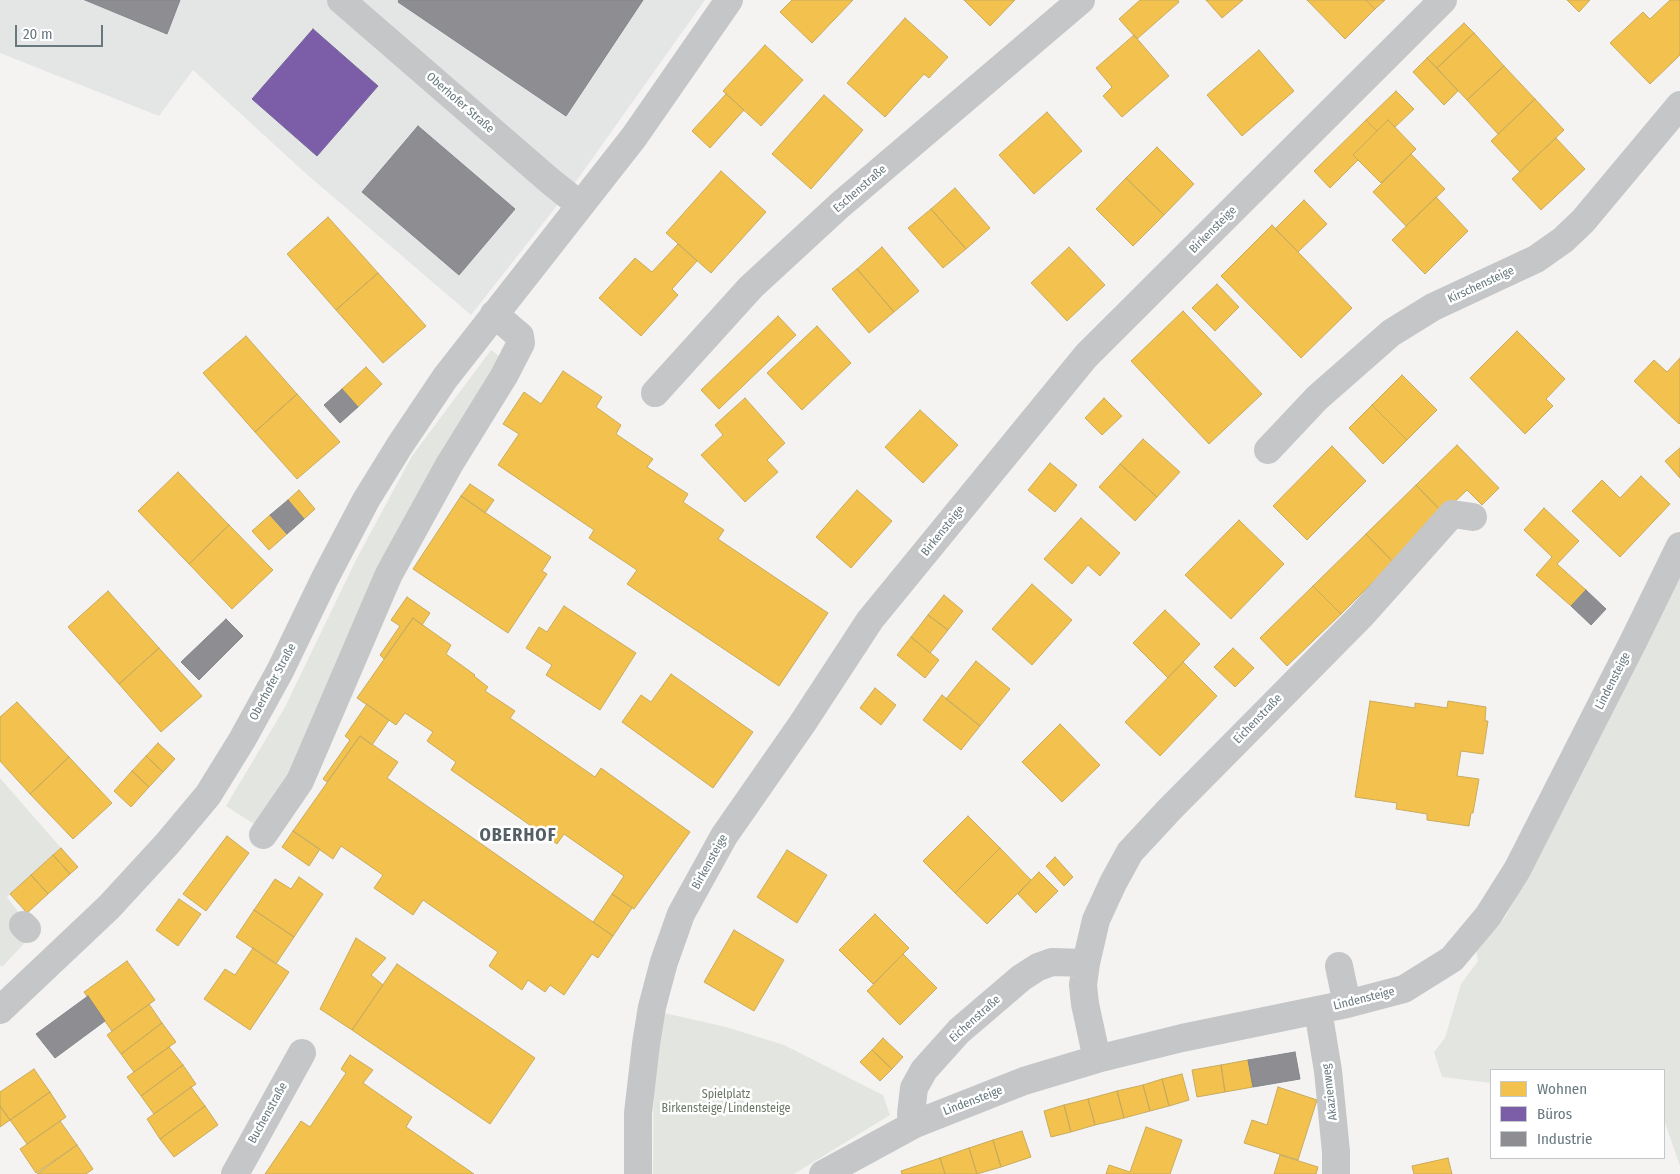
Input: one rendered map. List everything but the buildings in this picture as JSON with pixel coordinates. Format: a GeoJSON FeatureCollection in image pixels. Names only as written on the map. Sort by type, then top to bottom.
{"type":"FeatureCollection","features":[{"type":"Feature","properties":{"kind":"street","name":"Oberhofer Straße"},"geometry":{"type":"LineString","coordinates":[[341,0],[580,205]]}},
{"type":"Feature","properties":{"kind":"street","name":"Oberhofer Straße"},"geometry":{"type":"LineString","coordinates":[[0,1010],[110,907],[208,795],[242,740],[280,671],[325,578],[371,492],[400,445],[445,378],[634,137],[729,0]]}},
{"type":"Feature","properties":{"kind":"street","name":"Eschenstraße"},"geometry":{"type":"LineString","coordinates":[[655,393],[751,287],[840,205],[1081,0]]}},
{"type":"Feature","properties":{"kind":"street","name":"Birkensteige"},"geometry":{"type":"LineString","coordinates":[[638,1174],[638,1113],[652,1007],[664,962],[681,914],[724,836],[802,724],[870,620],[1086,356],[1443,0]]}},
{"type":"Feature","properties":{"kind":"street","name":"Kirschensteige"},"geometry":{"type":"LineString","coordinates":[[1268,450],[1317,398],[1391,333],[1433,307],[1536,259],[1563,240],[1583,221],[1680,105]]}},
{"type":"Feature","properties":{"kind":"street"},"geometry":{"type":"LineString","coordinates":[[262,835],[300,781],[388,574],[448,465],[504,376],[521,343],[520,336],[494,314]]}},
{"type":"Feature","properties":{"kind":"street","name":"Eichenstraße"},"geometry":{"type":"LineString","coordinates":[[1097,1059],[1085,1004],[1083,985],[1086,963],[1096,920],[1113,882],[1135,846],[1284,692],[1361,616],[1452,514],[1474,517]]}},
{"type":"Feature","properties":{"kind":"street","name":"Lindensteige"},"geometry":{"type":"LineString","coordinates":[[823,1174],[915,1124],[1024,1081],[1097,1059],[1182,1038],[1347,1004],[1404,989],[1452,959],[1488,916],[1516,870],[1680,546]]}},
{"type":"Feature","properties":{"kind":"street","name":"Eichenstraße"},"geometry":{"type":"LineString","coordinates":[[915,1124],[911,1114],[914,1088],[924,1070],[959,1031],[1021,978],[1038,966],[1052,962],[1086,963]]}},
{"type":"Feature","properties":{"kind":"street"},"geometry":{"type":"LineString","coordinates":[[1339,966],[1347,1004]]}},
{"type":"Feature","properties":{"kind":"street","name":"Akazienweg"},"geometry":{"type":"LineString","coordinates":[[1318,1010],[1328,1071],[1336,1152],[1336,1174]]}},
{"type":"Feature","properties":{"kind":"street","name":"Buchenstraße"},"geometry":{"type":"LineString","coordinates":[[235,1174],[302,1053]]}},
{"type":"Feature","properties":{"kind":"shaded area"},"geometry":{"type":"Polygon","coordinates":[[[0,0],[705,0],[577,180],[471,315],[303,171],[193,70],[159,116],[0,53],[0,0]]]}},
{"type":"Feature","properties":{"kind":"green space"},"geometry":{"type":"Polygon","coordinates":[[[491,350],[499,356],[317,730],[260,828],[226,806],[284,709],[357,558],[412,456],[491,350]]]}},
{"type":"Feature","properties":{"kind":"green space"},"geometry":{"type":"Polygon","coordinates":[[[1680,574],[1680,1166],[1665,1123],[1665,1069],[1490,1069],[1490,1083],[1442,1077],[1434,1052],[1445,1038],[1461,984],[1478,961],[1476,950],[1506,916],[1639,658],[1680,574]]]}},
{"type":"Feature","properties":{"kind":"green space"},"geometry":{"type":"Polygon","coordinates":[[[0,778],[61,848],[7,897],[34,933],[2,967],[0,965],[0,778]]]}},
{"type":"Feature","properties":{"kind":"green space","name":"Spielplatz Birkensteige/Lindensteige"},"geometry":{"type":"Polygon","coordinates":[[[664,1013],[726,1027],[784,1045],[883,1095],[890,1115],[794,1174],[653,1174],[654,1050],[664,1013]]]}},
{"type":"Feature","properties":{"kind":"district","name":"OBERHOF"},"geometry":{"type":"Point","coordinates":[518,836]}}]}
